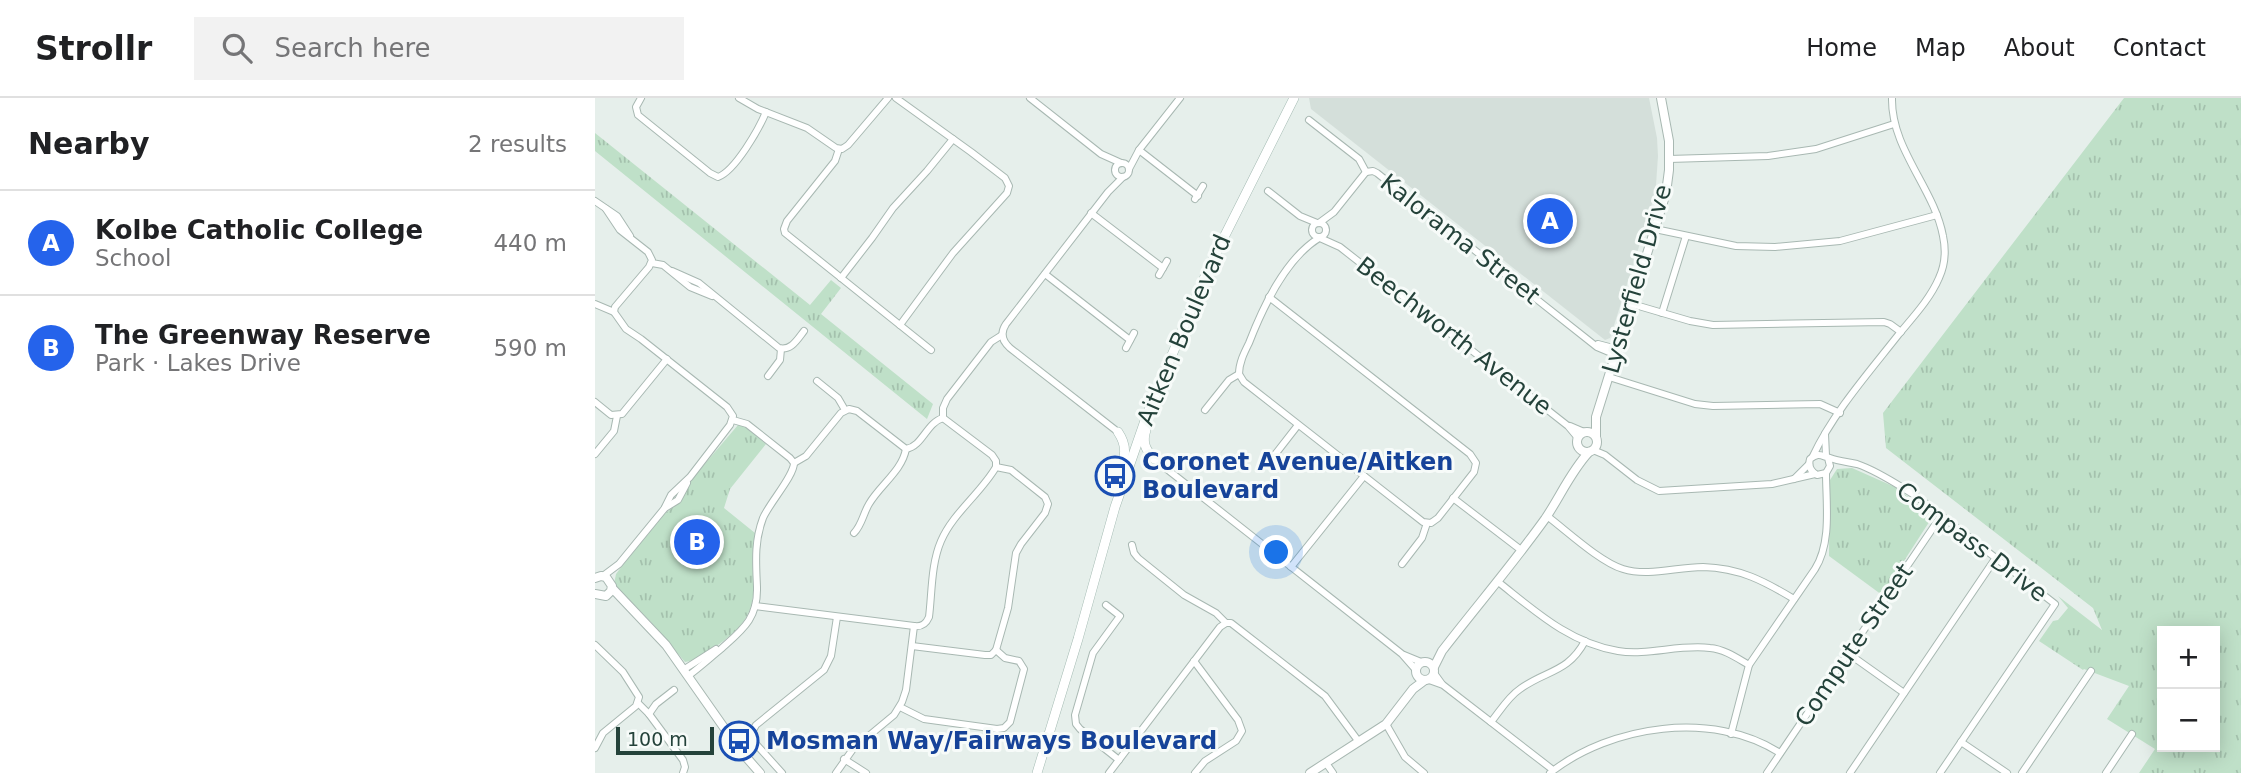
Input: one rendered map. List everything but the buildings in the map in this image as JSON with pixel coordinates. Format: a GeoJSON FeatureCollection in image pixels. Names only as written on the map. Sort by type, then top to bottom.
{"type":"FeatureCollection","features":[{"type":"Feature","properties":{"kind":"main road","name":"Aitken Boulevard"},"geometry":{"type":"LineString","coordinates":[[1039,773],[1115,507],[1145,420],[1209,267],[1294,98]]}},
{"type":"Feature","properties":{"kind":"main road"},"geometry":{"type":"LineString","coordinates":[[1154,459],[1145,447],[1144,439],[1170,355]]}},
{"type":"Feature","properties":{"kind":"main road"},"geometry":{"type":"LineString","coordinates":[[1118,432],[1132,434],[1145,420]]}},
{"type":"Feature","properties":{"kind":"main road"},"geometry":{"type":"LineString","coordinates":[[1115,507],[1117,478],[1126,449],[1118,432]]}},
{"type":"Feature","properties":{"kind":"main road"},"geometry":{"type":"LineString","coordinates":[[1128,466],[1141,456],[1154,459]]}},
{"type":"Feature","properties":{"kind":"street"},"geometry":{"type":"LineString","coordinates":[[641,98],[636,107],[638,115],[716,177],[726,173],[749,144],[766,112]]}},
{"type":"Feature","properties":{"kind":"street"},"geometry":{"type":"LineString","coordinates":[[741,98],[766,112],[798,123],[839,149],[846,148],[888,98]]}},
{"type":"Feature","properties":{"kind":"street"},"geometry":{"type":"LineString","coordinates":[[895,98],[1009,183],[1009,190],[953,253],[899,325]]}},
{"type":"Feature","properties":{"kind":"street"},"geometry":{"type":"LineString","coordinates":[[1030,98],[1101,154],[1123,177]]}},
{"type":"Feature","properties":{"kind":"street"},"geometry":{"type":"LineString","coordinates":[[943,418],[943,404],[988,346],[1003,338],[1006,324],[1108,192],[1128,174],[1139,150],[1179,98]]}},
{"type":"Feature","properties":{"kind":"street","name":"Lysterfield Drive"},"geometry":{"type":"LineString","coordinates":[[1594,446],[1596,417],[1666,193],[1669,159],[1667,121],[1661,98]]}},
{"type":"Feature","properties":{"kind":"street"},"geometry":{"type":"LineString","coordinates":[[1792,480],[1809,464],[1840,413],[1930,296],[1943,267],[1944,241],[1937,215],[1894,124],[1892,98]]}},
{"type":"Feature","properties":{"kind":"street"},"geometry":{"type":"LineString","coordinates":[[1309,120],[1359,159],[1366,172]]}},
{"type":"Feature","properties":{"kind":"street"},"geometry":{"type":"LineString","coordinates":[[1669,159],[1768,156],[1816,149],[1894,124]]}},
{"type":"Feature","properties":{"kind":"street"},"geometry":{"type":"LineString","coordinates":[[841,278],[893,208],[953,139]]}},
{"type":"Feature","properties":{"kind":"street"},"geometry":{"type":"LineString","coordinates":[[839,149],[835,162],[787,221],[784,229],[788,236],[931,351]]}},
{"type":"Feature","properties":{"kind":"street"},"geometry":{"type":"LineString","coordinates":[[1108,192],[1116,166],[1139,150]]}},
{"type":"Feature","properties":{"kind":"street"},"geometry":{"type":"LineString","coordinates":[[1139,150],[1196,197],[1203,186]]}},
{"type":"Feature","properties":{"kind":"street"},"geometry":{"type":"LineString","coordinates":[[1101,154],[1129,169]]}},
{"type":"Feature","properties":{"kind":"street","name":"Kalorama Street"},"geometry":{"type":"LineString","coordinates":[[1318,223],[1334,212],[1366,172],[1373,171],[1602,350],[1616,352]]}},
{"type":"Feature","properties":{"kind":"street"},"geometry":{"type":"LineString","coordinates":[[1268,191],[1300,216],[1314,236],[1320,238]]}},
{"type":"Feature","properties":{"kind":"street"},"geometry":{"type":"LineString","coordinates":[[595,201],[605,209],[620,230],[650,254],[652,263]]}},
{"type":"Feature","properties":{"kind":"street","name":"Kalorama Street"},"geometry":{"type":"LineString","coordinates":[[1327,231],[1334,212]]}},
{"type":"Feature","properties":{"kind":"street"},"geometry":{"type":"LineString","coordinates":[[1091,213],[1165,264],[1159,275]]}},
{"type":"Feature","properties":{"kind":"street"},"geometry":{"type":"LineString","coordinates":[[1655,229],[1736,246],[1775,247],[1840,240],[1937,215]]}},
{"type":"Feature","properties":{"kind":"street"},"geometry":{"type":"LineString","coordinates":[[1300,216],[1323,224],[1327,231],[1304,250],[1276,284],[1240,364],[1239,374],[1243,381],[1298,425],[1427,523]]}},
{"type":"Feature","properties":{"kind":"street"},"geometry":{"type":"LineString","coordinates":[[1304,250],[1318,223]]}},
{"type":"Feature","properties":{"kind":"street","name":"Beechworth Avenue"},"geometry":{"type":"LineString","coordinates":[[1327,231],[1340,247],[1568,426],[1582,434]]}},
{"type":"Feature","properties":{"kind":"street"},"geometry":{"type":"LineString","coordinates":[[1662,313],[1686,236]]}},
{"type":"Feature","properties":{"kind":"street","name":"Beechworth Avenue"},"geometry":{"type":"LineString","coordinates":[[1320,238],[1340,247]]}},
{"type":"Feature","properties":{"kind":"street"},"geometry":{"type":"LineString","coordinates":[[652,263],[660,263],[690,287],[717,298],[781,349],[790,348],[804,331]]}},
{"type":"Feature","properties":{"kind":"street"},"geometry":{"type":"LineString","coordinates":[[616,310],[652,263]]}},
{"type":"Feature","properties":{"kind":"street"},"geometry":{"type":"LineString","coordinates":[[1045,274],[1132,337],[1126,348]]}},
{"type":"Feature","properties":{"kind":"street"},"geometry":{"type":"LineString","coordinates":[[1269,297],[1474,458],[1474,472],[1435,521],[1427,523]]}},
{"type":"Feature","properties":{"kind":"street"},"geometry":{"type":"LineString","coordinates":[[595,302],[616,310],[626,329],[730,410],[733,420]]}},
{"type":"Feature","properties":{"kind":"street"},"geometry":{"type":"LineString","coordinates":[[1632,304],[1713,325],[1884,323],[1901,332]]}},
{"type":"Feature","properties":{"kind":"street"},"geometry":{"type":"LineString","coordinates":[[1003,338],[1118,432]]}},
{"type":"Feature","properties":{"kind":"street"},"geometry":{"type":"LineString","coordinates":[[768,376],[780,360],[781,349]]}},
{"type":"Feature","properties":{"kind":"street"},"geometry":{"type":"LineString","coordinates":[[595,454],[614,431],[617,416],[627,410],[667,359]]}},
{"type":"Feature","properties":{"kind":"street"},"geometry":{"type":"LineString","coordinates":[[1205,410],[1229,380],[1239,374]]}},
{"type":"Feature","properties":{"kind":"street"},"geometry":{"type":"LineString","coordinates":[[1609,377],[1695,404],[1820,404],[1840,413]]}},
{"type":"Feature","properties":{"kind":"street"},"geometry":{"type":"LineString","coordinates":[[817,381],[840,400],[845,410]]}},
{"type":"Feature","properties":{"kind":"street"},"geometry":{"type":"LineString","coordinates":[[595,402],[617,416]]}},
{"type":"Feature","properties":{"kind":"street"},"geometry":{"type":"LineString","coordinates":[[845,410],[857,411],[906,449]]}},
{"type":"Feature","properties":{"kind":"street"},"geometry":{"type":"LineString","coordinates":[[794,463],[804,458],[845,410]]}},
{"type":"Feature","properties":{"kind":"street","name":"Lysterfield Drive"},"geometry":{"type":"LineString","coordinates":[[1582,434],[1596,417]]}},
{"type":"Feature","properties":{"kind":"street"},"geometry":{"type":"LineString","coordinates":[[906,449],[913,447],[935,421],[943,418]]}},
{"type":"Feature","properties":{"kind":"street"},"geometry":{"type":"LineString","coordinates":[[755,606],[914,626],[924,625],[929,617],[937,555],[944,534],[996,467],[992,455],[943,418]]}},
{"type":"Feature","properties":{"kind":"street"},"geometry":{"type":"LineString","coordinates":[[733,420],[747,424],[794,463]]}},
{"type":"Feature","properties":{"kind":"street"},"geometry":{"type":"LineString","coordinates":[[733,420],[689,477],[678,500],[664,509],[601,586],[654,632],[739,749],[760,773]]}},
{"type":"Feature","properties":{"kind":"street"},"geometry":{"type":"LineString","coordinates":[[1270,461],[1298,425]]}},
{"type":"Feature","properties":{"kind":"street"},"geometry":{"type":"LineString","coordinates":[[1582,434],[1637,480],[1660,491],[1772,484],[1827,472],[1850,463]]}},
{"type":"Feature","properties":{"kind":"street"},"geometry":{"type":"LineString","coordinates":[[1577,466],[1582,434]]}},
{"type":"Feature","properties":{"kind":"street"},"geometry":{"type":"LineString","coordinates":[[1731,734],[1749,665],[1824,553],[1827,472],[1830,466],[1825,434]]}},
{"type":"Feature","properties":{"kind":"street"},"geometry":{"type":"LineString","coordinates":[[1579,448],[1594,446]]}},
{"type":"Feature","properties":{"kind":"street"},"geometry":{"type":"LineString","coordinates":[[1310,773],[1386,724],[1547,516],[1577,466],[1594,446]]}},
{"type":"Feature","properties":{"kind":"street"},"geometry":{"type":"LineString","coordinates":[[854,533],[872,499],[902,461],[906,449]]}},
{"type":"Feature","properties":{"kind":"street"},"geometry":{"type":"LineString","coordinates":[[1813,456],[1817,454],[1827,457]]}},
{"type":"Feature","properties":{"kind":"street","name":"Compass Drive"},"geometry":{"type":"LineString","coordinates":[[1827,457],[1867,469],[1916,496],[2055,604],[1961,742]]}},
{"type":"Feature","properties":{"kind":"street"},"geometry":{"type":"LineString","coordinates":[[1154,459],[1491,722],[1551,772],[1589,748],[1627,735],[1673,728],[1731,734],[1761,743],[1780,754]]}},
{"type":"Feature","properties":{"kind":"street"},"geometry":{"type":"LineString","coordinates":[[685,673],[701,657],[727,643],[746,626],[755,606],[755,553],[758,534],[773,499],[793,473],[794,463]]}},
{"type":"Feature","properties":{"kind":"street"},"geometry":{"type":"LineString","coordinates":[[1809,464],[1827,493]]}},
{"type":"Feature","properties":{"kind":"street"},"geometry":{"type":"LineString","coordinates":[[912,646],[985,656],[996,650],[1008,608],[1016,553],[1045,513],[1048,504],[1045,497],[1011,470],[996,467]]}},
{"type":"Feature","properties":{"kind":"street"},"geometry":{"type":"LineString","coordinates":[[1291,567],[1364,476]]}},
{"type":"Feature","properties":{"kind":"street"},"geometry":{"type":"LineString","coordinates":[[1453,498],[1521,550]]}},
{"type":"Feature","properties":{"kind":"street"},"geometry":{"type":"LineString","coordinates":[[1547,516],[1619,568],[1646,572],[1703,567],[1741,572],[1758,578],[1794,599]]}},
{"type":"Feature","properties":{"kind":"street","name":"Compute Street"},"geometry":{"type":"LineString","coordinates":[[1767,773],[1941,516]]}},
{"type":"Feature","properties":{"kind":"street"},"geometry":{"type":"LineString","coordinates":[[1402,564],[1422,538],[1427,523]]}},
{"type":"Feature","properties":{"kind":"street"},"geometry":{"type":"LineString","coordinates":[[1132,545],[1133,553],[1138,558],[1190,599],[1216,613],[1226,623],[1231,623],[1325,696],[1359,742]]}},
{"type":"Feature","properties":{"kind":"street"},"geometry":{"type":"LineString","coordinates":[[1850,773],[1995,559]]}},
{"type":"Feature","properties":{"kind":"street"},"geometry":{"type":"LineString","coordinates":[[1497,581],[1553,624],[1585,641],[1618,651],[1710,648],[1728,653],[1749,665]]}},
{"type":"Feature","properties":{"kind":"street"},"geometry":{"type":"LineString","coordinates":[[1106,605],[1120,616],[1093,653],[1075,715],[1080,729],[1119,760]]}},
{"type":"Feature","properties":{"kind":"street"},"geometry":{"type":"LineString","coordinates":[[782,773],[755,743],[752,732],[756,725],[824,670],[831,656],[837,617]]}},
{"type":"Feature","properties":{"kind":"street"},"geometry":{"type":"LineString","coordinates":[[1109,773],[1220,627],[1226,623]]}},
{"type":"Feature","properties":{"kind":"street"},"geometry":{"type":"LineString","coordinates":[[836,773],[853,749],[889,719],[899,707],[906,690],[914,626]]}},
{"type":"Feature","properties":{"kind":"street"},"geometry":{"type":"LineString","coordinates":[[1491,722],[1516,692],[1566,665],[1577,655],[1585,641]]}},
{"type":"Feature","properties":{"kind":"street"},"geometry":{"type":"LineString","coordinates":[[595,645],[617,665],[639,697],[638,703],[608,727],[595,748]]}},
{"type":"Feature","properties":{"kind":"street"},"geometry":{"type":"LineString","coordinates":[[899,707],[924,719],[1005,728],[1010,722],[1024,669],[1019,661],[996,650]]}},
{"type":"Feature","properties":{"kind":"street"},"geometry":{"type":"LineString","coordinates":[[1849,654],[1904,693]]}},
{"type":"Feature","properties":{"kind":"street"},"geometry":{"type":"LineString","coordinates":[[1195,661],[1238,720],[1242,731],[1236,741],[1205,761],[1195,773]]}},
{"type":"Feature","properties":{"kind":"street"},"geometry":{"type":"LineString","coordinates":[[2022,773],[2091,671]]}},
{"type":"Feature","properties":{"kind":"street"},"geometry":{"type":"LineString","coordinates":[[649,714],[658,701],[674,690]]}},
{"type":"Feature","properties":{"kind":"street"},"geometry":{"type":"LineString","coordinates":[[638,703],[683,760],[686,772]]}},
{"type":"Feature","properties":{"kind":"street"},"geometry":{"type":"LineString","coordinates":[[1386,724],[1405,757],[1424,773]]}},
{"type":"Feature","properties":{"kind":"street"},"geometry":{"type":"LineString","coordinates":[[2106,773],[2132,734]]}},
{"type":"Feature","properties":{"kind":"street"},"geometry":{"type":"LineString","coordinates":[[1940,773],[1961,742],[2007,773]]}},
{"type":"Feature","properties":{"kind":"street"},"geometry":{"type":"LineString","coordinates":[[844,760],[866,773]]}},
{"type":"Feature","properties":{"kind":"street"},"geometry":{"type":"LineString","coordinates":[[1326,763],[1333,773]]}},
{"type":"Feature","properties":{"kind":"shaded area"},"geometry":{"type":"Polygon","coordinates":[[[1309,98],[1649,98],[1657,138],[1656,185],[1610,338],[1605,340],[1311,109],[1309,98]]]}},
{"type":"Feature","properties":{"kind":"green space"},"geometry":{"type":"Polygon","coordinates":[[[2124,98],[2241,98],[2241,773],[2139,773],[2155,749],[2107,719],[2129,686],[2083,670],[2039,641],[2053,621],[2058,620],[2068,608],[2058,596],[2102,630],[2093,608],[1886,448],[1883,413],[2124,98]]]}},
{"type":"Feature","properties":{"kind":"green space"},"geometry":{"type":"Polygon","coordinates":[[[595,133],[810,305],[831,280],[841,288],[821,314],[933,404],[927,419],[595,151],[595,133]]]}},
{"type":"Feature","properties":{"kind":"green space"},"geometry":{"type":"Polygon","coordinates":[[[738,425],[743,425],[766,444],[730,489],[724,508],[755,533],[751,607],[735,631],[694,660],[685,662],[614,584],[616,574],[663,515],[678,503],[691,480],[738,425]]]}},
{"type":"Feature","properties":{"kind":"green space"},"geometry":{"type":"Polygon","coordinates":[[[1852,468],[1895,487],[1933,516],[1882,595],[1829,556],[1830,480],[1837,469],[1852,468]]]}},
{"type":"Feature","properties":{"kind":"place","name":"Kolbe Catholic College"},"geometry":{"type":"Point","coordinates":[1550,221]}},
{"type":"Feature","properties":{"kind":"place","name":"Coronet Avenue/Aitken Boulevard"},"geometry":{"type":"Point","coordinates":[1115,476]}},
{"type":"Feature","properties":{"kind":"place","name":"The Greenway Reserve"},"geometry":{"type":"Point","coordinates":[697,542]}},
{"type":"Feature","properties":{"kind":"place","name":"Mosman Way/Fairways Boulevard"},"geometry":{"type":"Point","coordinates":[739,741]}}]}
